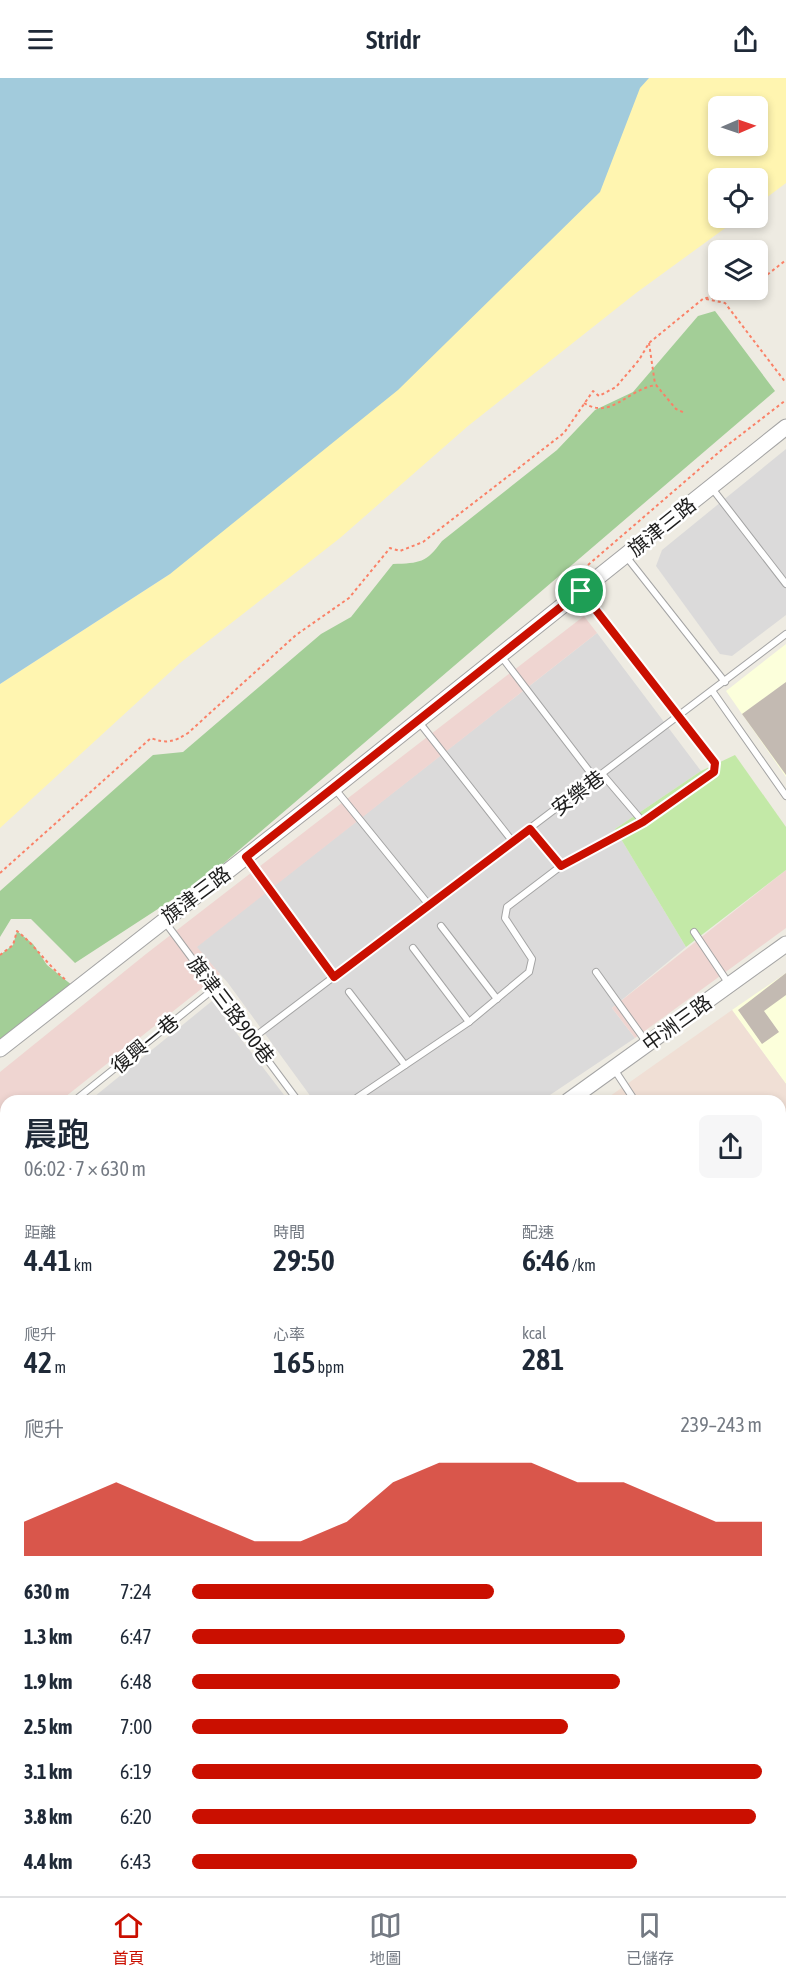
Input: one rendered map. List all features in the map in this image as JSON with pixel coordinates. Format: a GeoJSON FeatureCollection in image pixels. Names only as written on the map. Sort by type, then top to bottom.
{"type":"FeatureCollection","features":[{"type":"Feature","properties":{"kind":"street","name":"旗津三路"},"geometry":{"type":"LineString","coordinates":[[0,1049],[162,919],[334,788],[786,427]]}},
{"type":"Feature","properties":{"kind":"street","name":"中洲三路"},"geometry":{"type":"LineString","coordinates":[[576,1095],[786,944]]}},
{"type":"Feature","properties":{"kind":"lane"},"geometry":{"type":"LineString","coordinates":[[711,487],[786,584]]}},
{"type":"Feature","properties":{"kind":"lane"},"geometry":{"type":"LineString","coordinates":[[625,555],[725,682]]}},
{"type":"Feature","properties":{"kind":"lane"},"geometry":{"type":"LineString","coordinates":[[361,1095],[469,1022],[529,972],[532,958],[504,913],[507,908],[561,866],[643,822],[716,768],[715,763],[681,716],[581,591]]}},
{"type":"Feature","properties":{"kind":"lane","name":"安樂巷"},"geometry":{"type":"LineString","coordinates":[[253,1038],[713,692],[786,634]]}},
{"type":"Feature","properties":{"kind":"lane"},"geometry":{"type":"LineString","coordinates":[[500,655],[596,780]]}},
{"type":"Feature","properties":{"kind":"lane"},"geometry":{"type":"LineString","coordinates":[[713,692],[786,796]]}},
{"type":"Feature","properties":{"kind":"lane"},"geometry":{"type":"LineString","coordinates":[[418,721],[513,842]]}},
{"type":"Feature","properties":{"kind":"lane"},"geometry":{"type":"LineString","coordinates":[[603,775],[643,822]]}},
{"type":"Feature","properties":{"kind":"lane"},"geometry":{"type":"LineString","coordinates":[[334,788],[429,905]]}},
{"type":"Feature","properties":{"kind":"lane"},"geometry":{"type":"LineString","coordinates":[[530,829],[561,866]]}},
{"type":"Feature","properties":{"kind":"lane"},"geometry":{"type":"LineString","coordinates":[[246,857],[334,977]]}},
{"type":"Feature","properties":{"kind":"lane","name":"旗津三路900巷"},"geometry":{"type":"LineString","coordinates":[[162,919],[294,1095]]}},
{"type":"Feature","properties":{"kind":"lane"},"geometry":{"type":"LineString","coordinates":[[441,926],[497,999]]}},
{"type":"Feature","properties":{"kind":"lane"},"geometry":{"type":"LineString","coordinates":[[694,932],[730,985]]}},
{"type":"Feature","properties":{"kind":"lane"},"geometry":{"type":"LineString","coordinates":[[412,948],[469,1022]]}},
{"type":"Feature","properties":{"kind":"lane"},"geometry":{"type":"LineString","coordinates":[[596,972],[648,1044]]}},
{"type":"Feature","properties":{"kind":"lane","name":"復興一巷"},"geometry":{"type":"LineString","coordinates":[[81,1095],[215,987]]}},
{"type":"Feature","properties":{"kind":"lane"},"geometry":{"type":"LineString","coordinates":[[349,992],[405,1065]]}},
{"type":"Feature","properties":{"kind":"lane"},"geometry":{"type":"LineString","coordinates":[[613,1069],[631,1095]]}},
{"type":"Feature","properties":{"kind":"lane"},"geometry":{"type":"LineString","coordinates":[[236,1896],[256,1896]]}},
{"type":"Feature","properties":{"kind":"path"},"geometry":{"type":"LineString","coordinates":[[768,274],[786,260]]}},
{"type":"Feature","properties":{"kind":"path"},"geometry":{"type":"LineString","coordinates":[[0,873],[151,738],[162,742],[176,741],[188,733],[296,635],[349,598],[390,549],[400,551],[423,542],[564,433],[593,392],[599,396],[616,387],[639,360],[649,343],[704,298],[708,298]]}},
{"type":"Feature","properties":{"kind":"path"},"geometry":{"type":"LineString","coordinates":[[704,298],[725,303],[786,384]]}},
{"type":"Feature","properties":{"kind":"path"},"geometry":{"type":"LineString","coordinates":[[649,343],[656,385],[676,409],[685,413]]}},
{"type":"Feature","properties":{"kind":"path"},"geometry":{"type":"LineString","coordinates":[[584,403],[595,410],[606,410],[640,388],[656,385]]}},
{"type":"Feature","properties":{"kind":"path"},"geometry":{"type":"LineString","coordinates":[[0,955],[13,945],[17,931],[33,944],[47,965],[73,986]]}},
{"type":"Feature","properties":{"kind":"shaded area"},"geometry":{"type":"Polygon","coordinates":[[[786,449],[786,615],[732,656],[720,654],[656,566],[662,550],[786,449]]]}},
{"type":"Feature","properties":{"kind":"shaded area"},"geometry":{"type":"Polygon","coordinates":[[[584,616],[597,633],[197,947],[220,974],[68,1095],[0,1095],[0,1072],[146,954],[584,616]]]}},
{"type":"Feature","properties":{"kind":"shaded area"},"geometry":{"type":"Polygon","coordinates":[[[597,633],[701,771],[615,829],[686,947],[612,1008],[635,1038],[550,1095],[310,1095],[228,983],[196,947],[597,633]]]}},
{"type":"Feature","properties":{"kind":"shaded area"},"geometry":{"type":"Polygon","coordinates":[[[786,644],[786,777],[726,691],[786,644]]]}},
{"type":"Feature","properties":{"kind":"shaded area"},"geometry":{"type":"Polygon","coordinates":[[[786,870],[786,928],[635,1038],[612,1008],[786,870]]]}},
{"type":"Feature","properties":{"kind":"shaded area"},"geometry":{"type":"Polygon","coordinates":[[[786,973],[786,1084],[732,1010],[786,973]]]}},
{"type":"Feature","properties":{"kind":"shaded area"},"geometry":{"type":"Polygon","coordinates":[[[212,1001],[284,1095],[96,1095],[212,1001]]]}},
{"type":"Feature","properties":{"kind":"shaded area"},"geometry":{"type":"Polygon","coordinates":[[[732,1010],[786,1084],[786,1095],[612,1095],[732,1010]]]}},
{"type":"Feature","properties":{"kind":"green space"},"geometry":{"type":"Polygon","coordinates":[[[715,311],[775,391],[210,875],[75,963],[31,919],[11,919],[0,937],[0,891],[153,755],[183,752],[321,634],[351,617],[393,564],[416,562],[427,558],[442,541],[557,450],[595,410],[633,392],[698,316],[715,311]]]}},
{"type":"Feature","properties":{"kind":"green space"},"geometry":{"type":"Polygon","coordinates":[[[735,755],[786,827],[786,870],[686,947],[615,829],[701,771],[735,755]]]}},
{"type":"Feature","properties":{"kind":"green space"},"geometry":{"type":"Polygon","coordinates":[[[17,931],[33,944],[47,965],[73,986],[0,1039],[0,955],[13,945],[17,931]]]}},
{"type":"Feature","properties":{"kind":"sand"},"geometry":{"type":"Polygon","coordinates":[[[649,78],[786,78],[786,183],[768,196],[768,168],[708,168],[708,228],[725,228],[636,293],[468,426],[340,538],[180,663],[0,828],[0,684],[170,574],[649,78]]]}},
{"type":"Feature","properties":{"kind":"water"},"geometry":{"type":"Polygon","coordinates":[[[0,78],[649,78],[640,88],[600,192],[398,390],[170,574],[0,684],[0,78]]]}},
{"type":"Feature","properties":{"kind":"building"},"geometry":{"type":"Polygon","coordinates":[[[786,682],[786,775],[742,714],[786,682]]]}},
{"type":"Feature","properties":{"kind":"building"},"geometry":{"type":"Polygon","coordinates":[[[786,973],[786,995],[764,1011],[779,1032],[762,1044],[738,1010],[786,973]]]}},
{"type":"Feature","properties":{"kind":"route"},"geometry":{"type":"LineString","coordinates":[[581,591],[681,716],[715,763],[714,772],[643,822],[561,866],[530,829],[334,977],[246,857],[581,591]]}}]}
